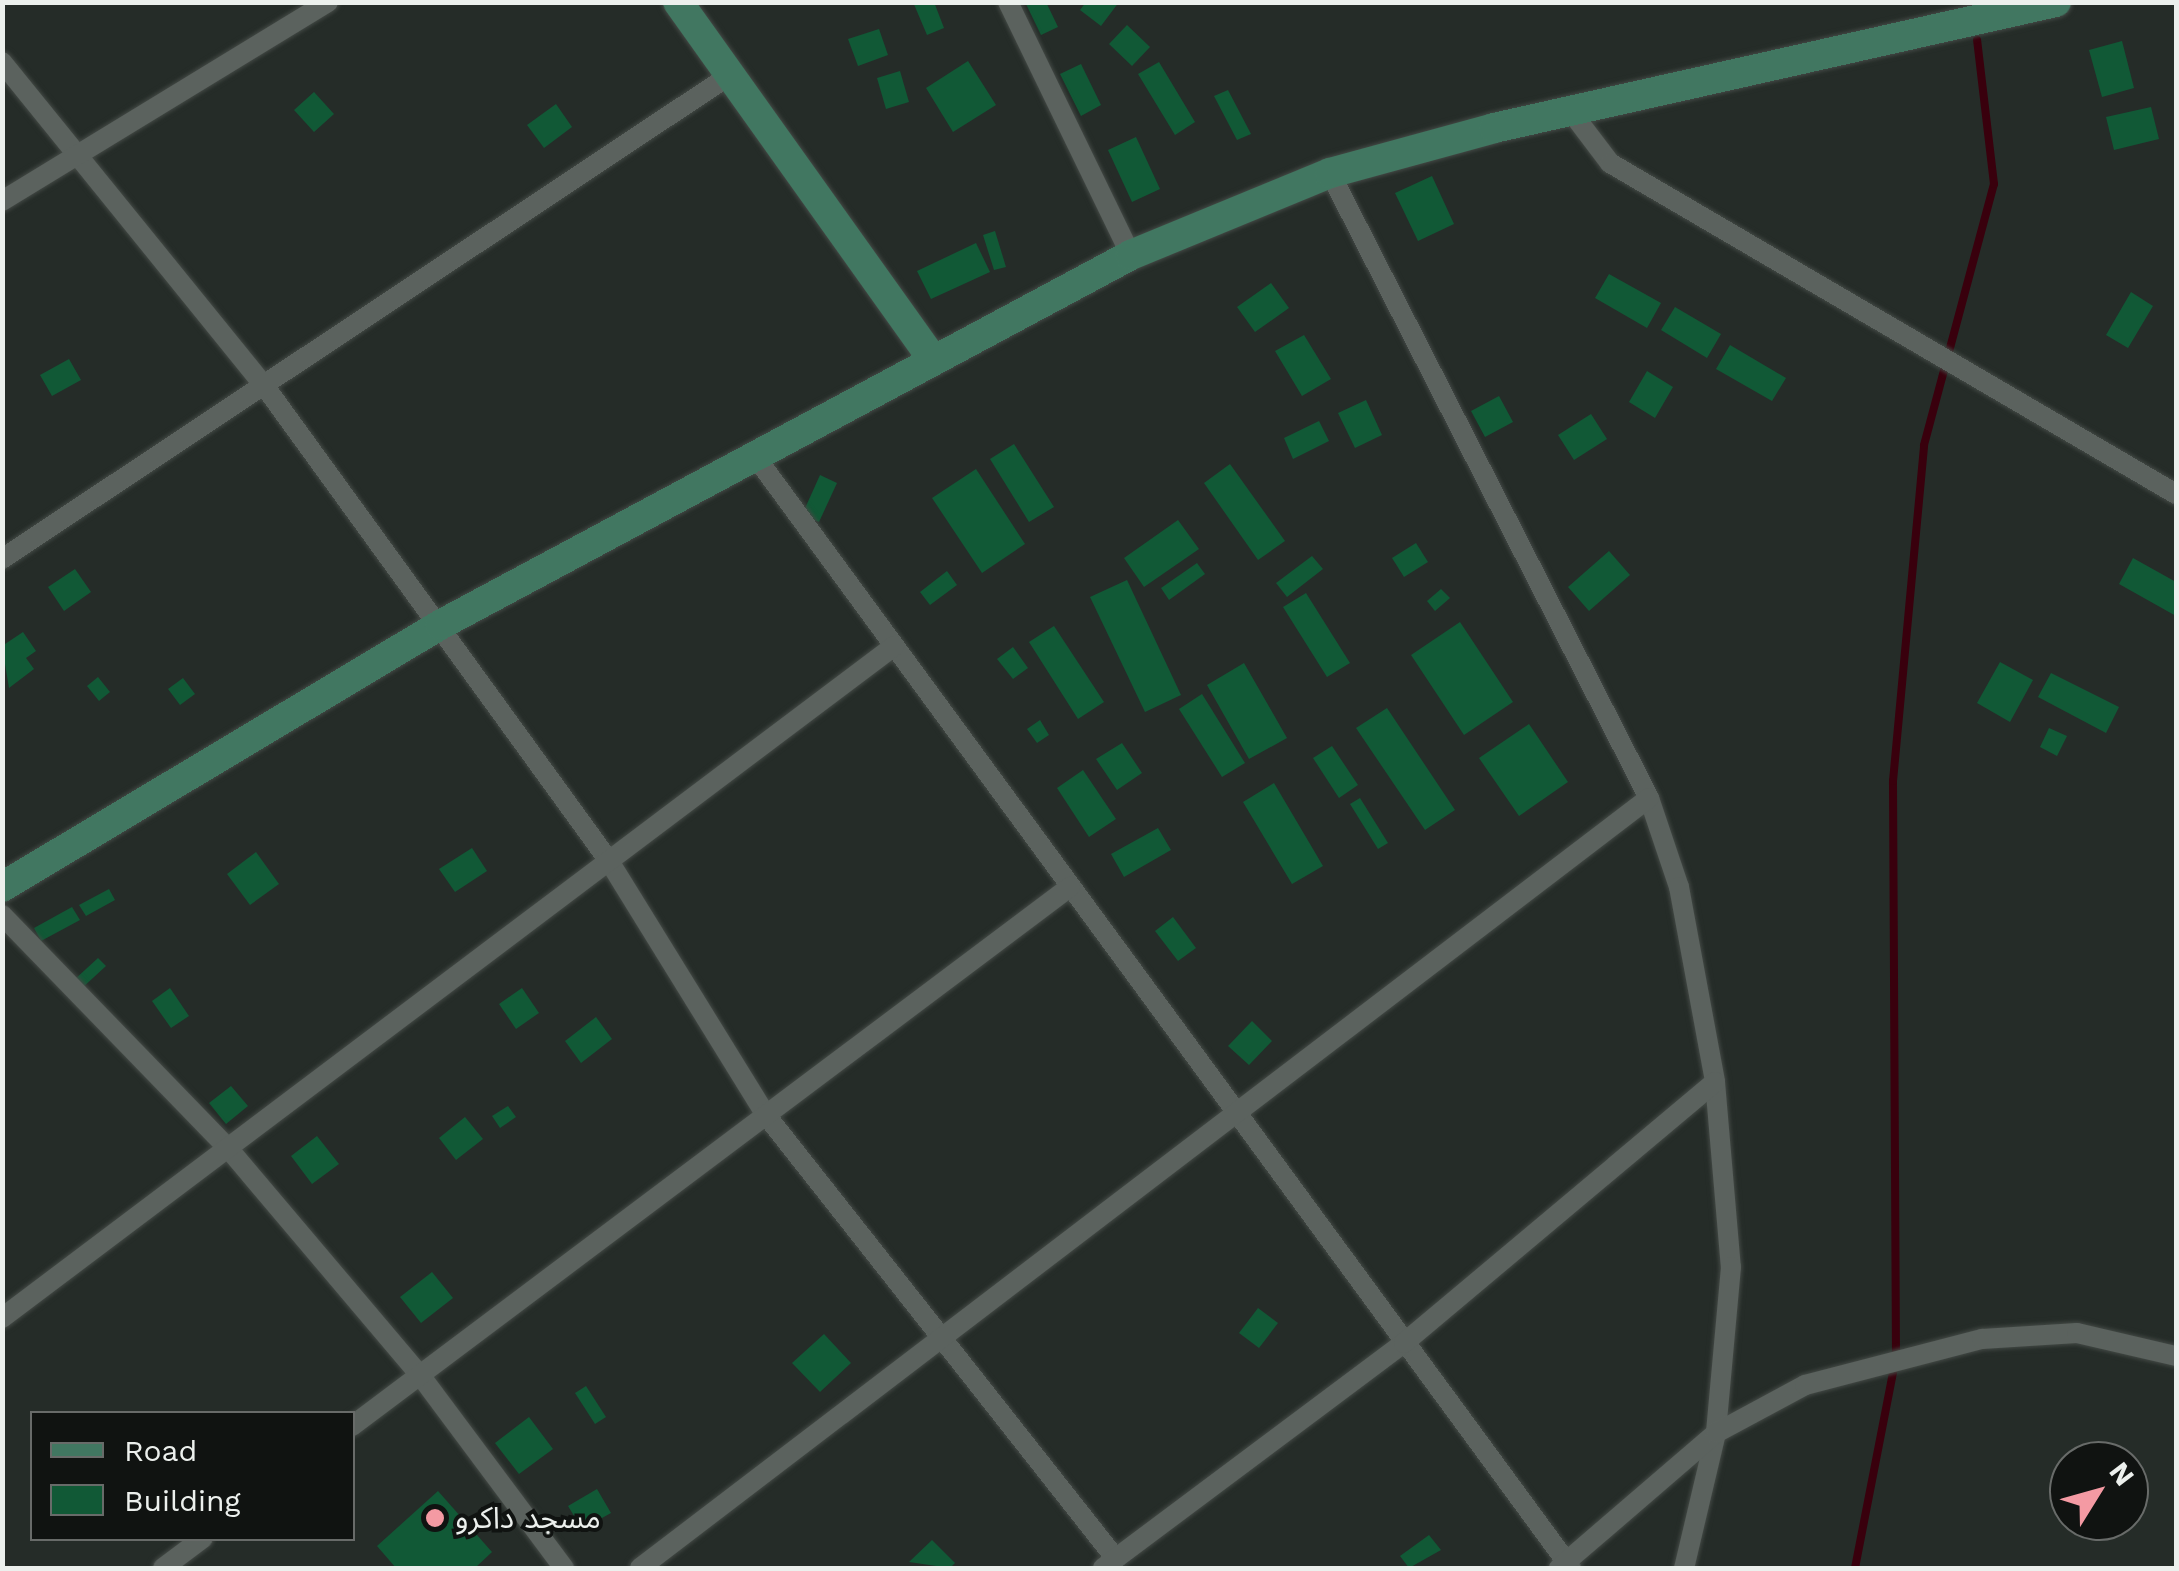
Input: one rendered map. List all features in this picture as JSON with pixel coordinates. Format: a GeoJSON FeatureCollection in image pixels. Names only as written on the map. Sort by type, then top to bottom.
{"type":"FeatureCollection","features":[{"type":"Feature","properties":{"kind":"main road"},"geometry":{"type":"LineString","coordinates":[[678,2],[932,357]]}},
{"type":"Feature","properties":{"kind":"main road"},"geometry":{"type":"LineString","coordinates":[[2,888],[440,626],[932,357],[1131,255],[1330,174],[1570,110],[2056,2]]}},
{"type":"Feature","properties":{"kind":"street"},"geometry":{"type":"LineString","coordinates":[[2,201],[328,2]]}},
{"type":"Feature","properties":{"kind":"street"},"geometry":{"type":"LineString","coordinates":[[1008,2],[1131,255]]}},
{"type":"Feature","properties":{"kind":"street"},"geometry":{"type":"LineString","coordinates":[[2,62],[72,156],[266,388],[609,861],[766,1116],[945,1339],[1110,1564],[1404,1342],[1715,1082]]}},
{"type":"Feature","properties":{"kind":"street"},"geometry":{"type":"LineString","coordinates":[[2,559],[266,388],[730,74]]}},
{"type":"Feature","properties":{"kind":"street"},"geometry":{"type":"LineString","coordinates":[[1570,110],[1610,163],[2176,494]]}},
{"type":"Feature","properties":{"kind":"street"},"geometry":{"type":"LineString","coordinates":[[1330,174],[1650,798],[1679,887],[1715,1082],[1731,1267],[1716,1433],[1684,1568]]}},
{"type":"Feature","properties":{"kind":"street"},"geometry":{"type":"LineString","coordinates":[[755,456],[1565,1567],[1716,1433],[1805,1385],[1982,1339],[2077,1333],[2176,1356]]}},
{"type":"Feature","properties":{"kind":"street"},"geometry":{"type":"LineString","coordinates":[[2,1318],[894,646]]}},
{"type":"Feature","properties":{"kind":"street"},"geometry":{"type":"LineString","coordinates":[[640,1568],[1239,1118],[1650,798]]}},
{"type":"Feature","properties":{"kind":"street"},"geometry":{"type":"LineString","coordinates":[[355,1424],[1070,887]]}},
{"type":"Feature","properties":{"kind":"street"},"geometry":{"type":"LineString","coordinates":[[2,915],[228,1148],[420,1375],[564,1568]]}},
{"type":"Feature","properties":{"kind":"street"},"geometry":{"type":"LineString","coordinates":[[163,1568],[199,1541]]}},
{"type":"Feature","properties":{"kind":"building"},"geometry":{"type":"Polygon","coordinates":[[[913,2],[934,2],[944,28],[927,35],[913,2]]]}},
{"type":"Feature","properties":{"kind":"building"},"geometry":{"type":"Polygon","coordinates":[[[1025,2],[1046,2],[1058,27],[1041,35],[1025,2]]]}},
{"type":"Feature","properties":{"kind":"building"},"geometry":{"type":"Polygon","coordinates":[[[1086,2],[1119,2],[1101,26],[1080,10],[1086,2]]]}},
{"type":"Feature","properties":{"kind":"building"},"geometry":{"type":"Polygon","coordinates":[[[1127,25],[1150,47],[1132,66],[1109,44],[1127,25]]]}},
{"type":"Feature","properties":{"kind":"building"},"geometry":{"type":"Polygon","coordinates":[[[879,29],[888,55],[858,66],[848,39],[879,29]]]}},
{"type":"Feature","properties":{"kind":"building"},"geometry":{"type":"Polygon","coordinates":[[[2122,41],[2134,88],[2102,97],[2089,50],[2122,41]]]}},
{"type":"Feature","properties":{"kind":"building"},"geometry":{"type":"Polygon","coordinates":[[[968,61],[996,105],[953,132],[926,88],[968,61]]]}},
{"type":"Feature","properties":{"kind":"building"},"geometry":{"type":"Polygon","coordinates":[[[1159,62],[1195,122],[1175,135],[1138,74],[1159,62]]]}},
{"type":"Feature","properties":{"kind":"building"},"geometry":{"type":"Polygon","coordinates":[[[1081,64],[1101,105],[1081,116],[1060,74],[1081,64]]]}},
{"type":"Feature","properties":{"kind":"building"},"geometry":{"type":"Polygon","coordinates":[[[900,71],[909,102],[886,109],[877,78],[900,71]]]}},
{"type":"Feature","properties":{"kind":"building"},"geometry":{"type":"Polygon","coordinates":[[[1228,90],[1251,134],[1237,140],[1214,96],[1228,90]]]}},
{"type":"Feature","properties":{"kind":"building"},"geometry":{"type":"Polygon","coordinates":[[[314,92],[334,114],[314,132],[294,110],[314,92]]]}},
{"type":"Feature","properties":{"kind":"building"},"geometry":{"type":"Polygon","coordinates":[[[556,104],[572,127],[544,148],[527,125],[556,104]]]}},
{"type":"Feature","properties":{"kind":"building"},"geometry":{"type":"Polygon","coordinates":[[[2151,107],[2159,139],[2114,150],[2106,117],[2151,107]]]}},
{"type":"Feature","properties":{"kind":"building"},"geometry":{"type":"Polygon","coordinates":[[[1136,137],[1160,189],[1132,202],[1108,150],[1136,137]]]}},
{"type":"Feature","properties":{"kind":"building"},"geometry":{"type":"Polygon","coordinates":[[[1432,176],[1454,224],[1418,241],[1395,193],[1432,176]]]}},
{"type":"Feature","properties":{"kind":"building"},"geometry":{"type":"Polygon","coordinates":[[[995,231],[1006,267],[994,270],[983,235],[995,231]]]}},
{"type":"Feature","properties":{"kind":"building"},"geometry":{"type":"Polygon","coordinates":[[[976,243],[990,272],[931,299],[917,271],[976,243]]]}},
{"type":"Feature","properties":{"kind":"building"},"geometry":{"type":"Polygon","coordinates":[[[1609,274],[1661,303],[1647,328],[1595,298],[1609,274]]]}},
{"type":"Feature","properties":{"kind":"building"},"geometry":{"type":"Polygon","coordinates":[[[1271,283],[1289,308],[1255,332],[1237,307],[1271,283]]]}},
{"type":"Feature","properties":{"kind":"building"},"geometry":{"type":"Polygon","coordinates":[[[2131,292],[2153,306],[2128,348],[2106,335],[2131,292]]]}},
{"type":"Feature","properties":{"kind":"building"},"geometry":{"type":"Polygon","coordinates":[[[1675,307],[1721,334],[1707,358],[1661,330],[1675,307]]]}},
{"type":"Feature","properties":{"kind":"building"},"geometry":{"type":"Polygon","coordinates":[[[1304,335],[1331,379],[1302,396],[1275,351],[1304,335]]]}},
{"type":"Feature","properties":{"kind":"building"},"geometry":{"type":"Polygon","coordinates":[[[1730,345],[1786,378],[1772,401],[1716,369],[1730,345]]]}},
{"type":"Feature","properties":{"kind":"building"},"geometry":{"type":"Polygon","coordinates":[[[69,359],[81,380],[52,396],[40,375],[69,359]]]}},
{"type":"Feature","properties":{"kind":"building"},"geometry":{"type":"Polygon","coordinates":[[[1647,371],[1673,387],[1655,418],[1629,402],[1647,371]]]}},
{"type":"Feature","properties":{"kind":"building"},"geometry":{"type":"Polygon","coordinates":[[[1499,396],[1513,422],[1485,437],[1471,411],[1499,396]]]}},
{"type":"Feature","properties":{"kind":"building"},"geometry":{"type":"Polygon","coordinates":[[[1366,400],[1382,435],[1355,448],[1338,413],[1366,400]]]}},
{"type":"Feature","properties":{"kind":"building"},"geometry":{"type":"Polygon","coordinates":[[[1591,414],[1607,439],[1574,460],[1558,435],[1591,414]]]}},
{"type":"Feature","properties":{"kind":"building"},"geometry":{"type":"Polygon","coordinates":[[[1319,421],[1329,441],[1293,459],[1284,438],[1319,421]]]}},
{"type":"Feature","properties":{"kind":"building"},"geometry":{"type":"Polygon","coordinates":[[[1014,444],[1054,507],[1029,522],[990,459],[1014,444]]]}},
{"type":"Feature","properties":{"kind":"building"},"geometry":{"type":"Polygon","coordinates":[[[1230,464],[1285,541],[1258,560],[1204,483],[1230,464]]]}},
{"type":"Feature","properties":{"kind":"building"},"geometry":{"type":"Polygon","coordinates":[[[976,469],[1025,544],[982,573],[932,498],[976,469]]]}},
{"type":"Feature","properties":{"kind":"building"},"geometry":{"type":"Polygon","coordinates":[[[820,475],[837,483],[819,522],[802,515],[820,475]]]}},
{"type":"Feature","properties":{"kind":"building"},"geometry":{"type":"Polygon","coordinates":[[[1178,520],[1199,549],[1144,587],[1124,558],[1178,520]]]}},
{"type":"Feature","properties":{"kind":"building"},"geometry":{"type":"Polygon","coordinates":[[[1416,543],[1428,562],[1404,577],[1392,558],[1416,543]]]}},
{"type":"Feature","properties":{"kind":"building"},"geometry":{"type":"Polygon","coordinates":[[[1609,551],[1630,575],[1589,611],[1568,587],[1609,551]]]}},
{"type":"Feature","properties":{"kind":"building"},"geometry":{"type":"Polygon","coordinates":[[[1312,556],[1323,569],[1287,597],[1276,583],[1312,556]]]}},
{"type":"Feature","properties":{"kind":"building"},"geometry":{"type":"Polygon","coordinates":[[[2133,558],[2176,582],[2176,616],[2119,584],[2133,558]]]}},
{"type":"Feature","properties":{"kind":"building"},"geometry":{"type":"Polygon","coordinates":[[[1197,563],[1205,574],[1169,600],[1161,588],[1197,563]]]}},
{"type":"Feature","properties":{"kind":"building"},"geometry":{"type":"Polygon","coordinates":[[[75,569],[91,592],[64,611],[48,587],[75,569]]]}},
{"type":"Feature","properties":{"kind":"building"},"geometry":{"type":"Polygon","coordinates":[[[947,571],[957,585],[930,605],[920,592],[947,571]]]}},
{"type":"Feature","properties":{"kind":"building"},"geometry":{"type":"Polygon","coordinates":[[[1127,580],[1181,695],[1145,712],[1090,597],[1127,580]]]}},
{"type":"Feature","properties":{"kind":"building"},"geometry":{"type":"Polygon","coordinates":[[[1441,589],[1450,598],[1435,611],[1427,601],[1441,589]]]}},
{"type":"Feature","properties":{"kind":"building"},"geometry":{"type":"Polygon","coordinates":[[[1306,593],[1350,663],[1327,677],[1283,607],[1306,593]]]}},
{"type":"Feature","properties":{"kind":"building"},"geometry":{"type":"Polygon","coordinates":[[[1460,622],[1513,702],[1464,735],[1411,655],[1460,622]]]}},
{"type":"Feature","properties":{"kind":"building"},"geometry":{"type":"Polygon","coordinates":[[[1054,626],[1104,702],[1078,719],[1029,642],[1054,626]]]}},
{"type":"Feature","properties":{"kind":"building"},"geometry":{"type":"Polygon","coordinates":[[[23,632],[36,651],[26,658],[34,669],[9,688],[2,646],[23,632]]]}},
{"type":"Feature","properties":{"kind":"building"},"geometry":{"type":"Polygon","coordinates":[[[1013,647],[1028,668],[1013,679],[997,659],[1013,647]]]}},
{"type":"Feature","properties":{"kind":"building"},"geometry":{"type":"Polygon","coordinates":[[[2000,662],[2033,680],[2010,722],[1977,703],[2000,662]]]}},
{"type":"Feature","properties":{"kind":"building"},"geometry":{"type":"Polygon","coordinates":[[[1244,663],[1287,738],[1249,759],[1207,685],[1244,663]]]}},
{"type":"Feature","properties":{"kind":"building"},"geometry":{"type":"Polygon","coordinates":[[[2051,673],[2119,707],[2106,733],[2038,697],[2051,673]]]}},
{"type":"Feature","properties":{"kind":"building"},"geometry":{"type":"Polygon","coordinates":[[[98,677],[110,692],[99,701],[87,686],[98,677]]]}},
{"type":"Feature","properties":{"kind":"building"},"geometry":{"type":"Polygon","coordinates":[[[183,678],[195,694],[180,705],[168,689],[183,678]]]}},
{"type":"Feature","properties":{"kind":"building"},"geometry":{"type":"Polygon","coordinates":[[[1202,694],[1245,763],[1222,777],[1179,709],[1202,694]]]}},
{"type":"Feature","properties":{"kind":"building"},"geometry":{"type":"Polygon","coordinates":[[[1387,708],[1455,810],[1425,830],[1356,728],[1387,708]]]}},
{"type":"Feature","properties":{"kind":"building"},"geometry":{"type":"Polygon","coordinates":[[[1040,720],[1049,735],[1037,743],[1027,729],[1040,720]]]}},
{"type":"Feature","properties":{"kind":"building"},"geometry":{"type":"Polygon","coordinates":[[[1529,724],[1568,782],[1519,816],[1479,758],[1529,724]]]}},
{"type":"Feature","properties":{"kind":"building"},"geometry":{"type":"Polygon","coordinates":[[[2049,728],[2067,736],[2057,756],[2040,747],[2049,728]]]}},
{"type":"Feature","properties":{"kind":"building"},"geometry":{"type":"Polygon","coordinates":[[[1122,743],[1142,773],[1117,790],[1096,759],[1122,743]]]}},
{"type":"Feature","properties":{"kind":"building"},"geometry":{"type":"Polygon","coordinates":[[[1332,746],[1358,785],[1339,798],[1313,758],[1332,746]]]}},
{"type":"Feature","properties":{"kind":"building"},"geometry":{"type":"Polygon","coordinates":[[[1083,770],[1116,819],[1089,837],[1057,788],[1083,770]]]}},
{"type":"Feature","properties":{"kind":"building"},"geometry":{"type":"Polygon","coordinates":[[[1274,783],[1323,866],[1292,884],[1243,802],[1274,783]]]}},
{"type":"Feature","properties":{"kind":"building"},"geometry":{"type":"Polygon","coordinates":[[[1360,798],[1388,843],[1378,849],[1350,804],[1360,798]]]}},
{"type":"Feature","properties":{"kind":"building"},"geometry":{"type":"Polygon","coordinates":[[[1158,828],[1171,850],[1124,877],[1111,854],[1158,828]]]}},
{"type":"Feature","properties":{"kind":"building"},"geometry":{"type":"Polygon","coordinates":[[[472,848],[487,871],[455,892],[439,869],[472,848]]]}},
{"type":"Feature","properties":{"kind":"building"},"geometry":{"type":"Polygon","coordinates":[[[256,852],[279,884],[250,905],[227,874],[256,852]]]}},
{"type":"Feature","properties":{"kind":"building"},"geometry":{"type":"Polygon","coordinates":[[[109,889],[115,900],[86,916],[79,905],[109,889]]]}},
{"type":"Feature","properties":{"kind":"building"},"geometry":{"type":"Polygon","coordinates":[[[72,907],[80,920],[41,941],[34,928],[72,907]]]}},
{"type":"Feature","properties":{"kind":"building"},"geometry":{"type":"Polygon","coordinates":[[[1173,917],[1196,948],[1178,961],[1155,931],[1173,917]]]}},
{"type":"Feature","properties":{"kind":"building"},"geometry":{"type":"Polygon","coordinates":[[[98,958],[106,966],[81,989],[74,980],[98,958]]]}},
{"type":"Feature","properties":{"kind":"building"},"geometry":{"type":"Polygon","coordinates":[[[170,988],[189,1016],[171,1028],[152,1001],[170,988]]]}},
{"type":"Feature","properties":{"kind":"building"},"geometry":{"type":"Polygon","coordinates":[[[522,988],[539,1013],[516,1029],[499,1004],[522,988]]]}},
{"type":"Feature","properties":{"kind":"building"},"geometry":{"type":"Polygon","coordinates":[[[596,1017],[612,1039],[581,1063],[565,1041],[596,1017]]]}},
{"type":"Feature","properties":{"kind":"building"},"geometry":{"type":"Polygon","coordinates":[[[1252,1021],[1272,1041],[1249,1065],[1228,1046],[1252,1021]]]}},
{"type":"Feature","properties":{"kind":"building"},"geometry":{"type":"Polygon","coordinates":[[[231,1086],[248,1106],[226,1124],[209,1103],[231,1086]]]}},
{"type":"Feature","properties":{"kind":"building"},"geometry":{"type":"Polygon","coordinates":[[[508,1106],[516,1117],[500,1128],[492,1116],[508,1106]]]}},
{"type":"Feature","properties":{"kind":"building"},"geometry":{"type":"Polygon","coordinates":[[[465,1117],[483,1139],[456,1160],[439,1138],[465,1117]]]}},
{"type":"Feature","properties":{"kind":"building"},"geometry":{"type":"Polygon","coordinates":[[[317,1136],[339,1164],[312,1184],[291,1156],[317,1136]]]}},
{"type":"Feature","properties":{"kind":"building"},"geometry":{"type":"Polygon","coordinates":[[[432,1272],[453,1298],[421,1323],[400,1297],[432,1272]]]}},
{"type":"Feature","properties":{"kind":"building"},"geometry":{"type":"Polygon","coordinates":[[[1258,1308],[1278,1323],[1259,1348],[1239,1333],[1258,1308]]]}},
{"type":"Feature","properties":{"kind":"building"},"geometry":{"type":"Polygon","coordinates":[[[824,1334],[851,1363],[820,1392],[792,1363],[824,1334]]]}},
{"type":"Feature","properties":{"kind":"building"},"geometry":{"type":"Polygon","coordinates":[[[586,1386],[606,1417],[595,1424],[575,1393],[586,1386]]]}},
{"type":"Feature","properties":{"kind":"building"},"geometry":{"type":"Polygon","coordinates":[[[529,1417],[553,1449],[519,1474],[495,1443],[529,1417]]]}},
{"type":"Feature","properties":{"kind":"building"},"geometry":{"type":"Polygon","coordinates":[[[597,1489],[611,1513],[582,1529],[568,1506],[597,1489]]]}},
{"type":"Feature","properties":{"kind":"building","name":"مسجد داكرو"},"geometry":{"type":"Polygon","coordinates":[[[438,1491],[492,1552],[475,1568],[396,1568],[377,1546],[438,1491]]]}},
{"type":"Feature","properties":{"kind":"building"},"geometry":{"type":"Polygon","coordinates":[[[1429,1535],[1441,1550],[1409,1568],[1400,1556],[1429,1535]]]}},
{"type":"Feature","properties":{"kind":"building"},"geometry":{"type":"Polygon","coordinates":[[[932,1540],[955,1563],[950,1568],[909,1562],[932,1540]]]}},
{"type":"Feature","properties":{"kind":"waterway"},"geometry":{"type":"LineString","coordinates":[[1855,1568],[1896,1358],[1893,781],[1924,445],[1994,184],[1977,40]]}},
{"type":"Feature","properties":{"kind":"place","name":"مسجد داكرو"},"geometry":{"type":"Point","coordinates":[435,1518]}}]}
